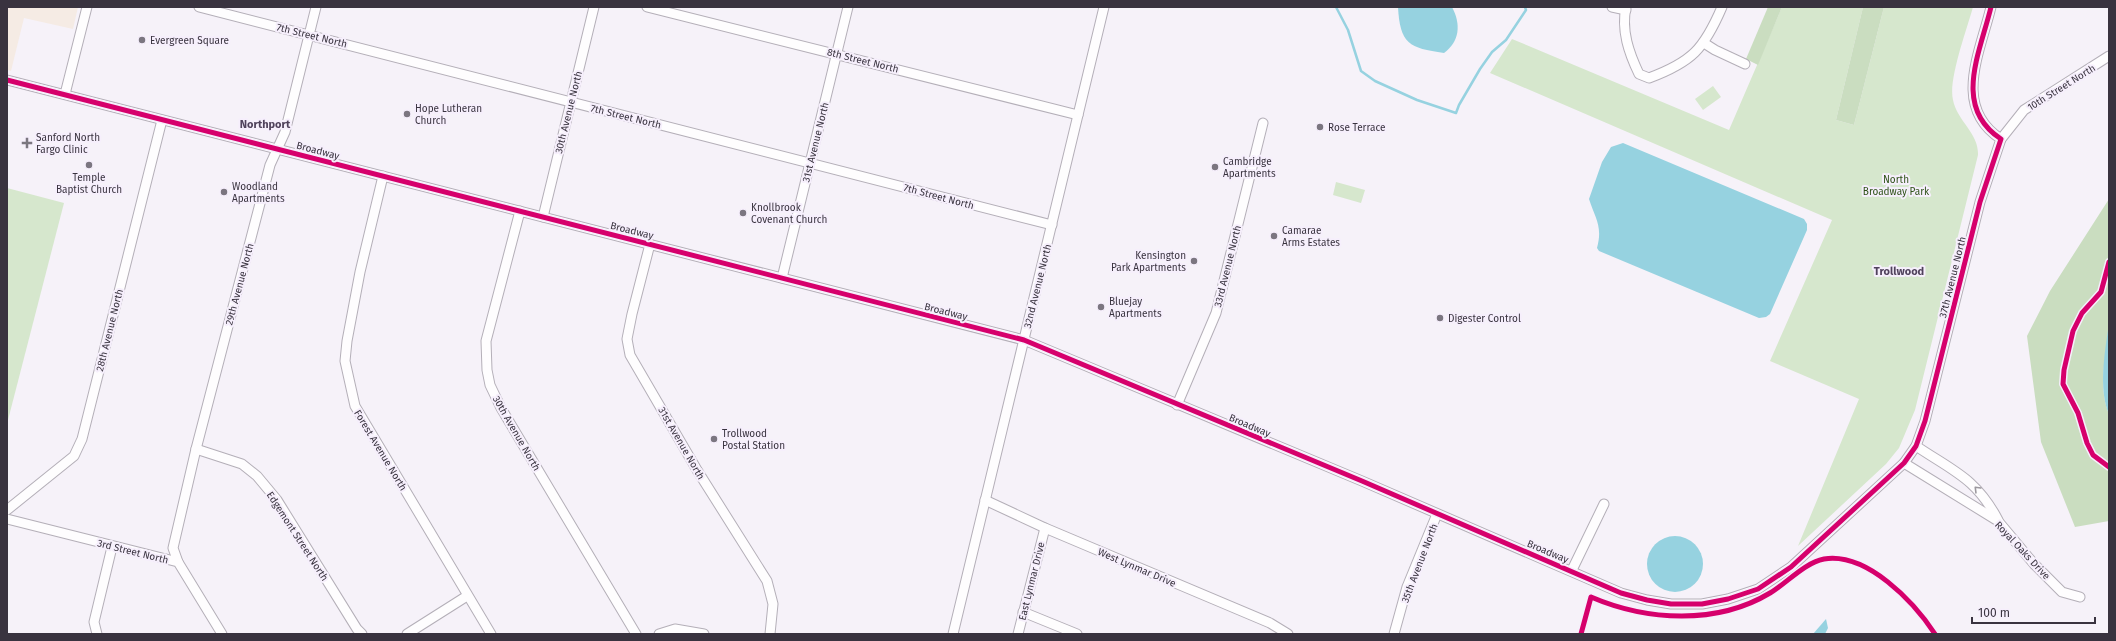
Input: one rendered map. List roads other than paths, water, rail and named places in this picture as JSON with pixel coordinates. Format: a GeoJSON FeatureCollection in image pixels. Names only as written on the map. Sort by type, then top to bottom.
{"type":"FeatureCollection","features":[{"type":"Feature","properties":{"kind":"street"},"geometry":{"type":"LineString","coordinates":[[65,94],[87,7]]}},
{"type":"Feature","properties":{"kind":"street","name":"7th Street North"},"geometry":{"type":"LineString","coordinates":[[199,7],[1052,225]]}},
{"type":"Feature","properties":{"kind":"street","name":"29th Avenue North"},"geometry":{"type":"LineString","coordinates":[[178,562],[173,548],[196,448],[270,166],[285,132],[316,7]]}},
{"type":"Feature","properties":{"kind":"street","name":"30th Avenue North"},"geometry":{"type":"LineString","coordinates":[[543,217],[594,7]]}},
{"type":"Feature","properties":{"kind":"street","name":"8th Street North"},"geometry":{"type":"LineString","coordinates":[[647,7],[837,53],[1078,115]]}},
{"type":"Feature","properties":{"kind":"street","name":"31st Avenue North"},"geometry":{"type":"LineString","coordinates":[[782,278],[848,7]]}},
{"type":"Feature","properties":{"kind":"street","name":"32nd Avenue North"},"geometry":{"type":"LineString","coordinates":[[953,634],[1103,7]]}},
{"type":"Feature","properties":{"kind":"street"},"geometry":{"type":"LineString","coordinates":[[1612,7],[1626,8],[1625,34],[1628,48],[1639,74],[1650,78],[1687,60],[1704,43],[1722,7]]}},
{"type":"Feature","properties":{"kind":"street"},"geometry":{"type":"LineString","coordinates":[[1991,7],[1973,78],[1973,98],[1980,120],[1992,133],[2001,139]]}},
{"type":"Feature","properties":{"kind":"street"},"geometry":{"type":"LineString","coordinates":[[1704,43],[1715,50],[1746,64]]}},
{"type":"Feature","properties":{"kind":"street","name":"10th Street North"},"geometry":{"type":"LineString","coordinates":[[2001,139],[2029,106],[2109,56]]}},
{"type":"Feature","properties":{"kind":"street","name":"Broadway"},"geometry":{"type":"LineString","coordinates":[[7,80],[278,148],[1024,340],[1176,405],[1362,481],[1572,570],[1621,593],[1647,600],[1671,604],[1702,604],[1728,599],[1758,589],[1790,567],[1832,530]]}},
{"type":"Feature","properties":{"kind":"street","name":"28th Avenue North"},"geometry":{"type":"LineString","coordinates":[[7,510],[74,456],[82,438],[162,120]]}},
{"type":"Feature","properties":{"kind":"street","name":"33rd Avenue North"},"geometry":{"type":"LineString","coordinates":[[1176,405],[1218,306],[1263,123]]}},
{"type":"Feature","properties":{"kind":"street","name":"37th Avenue North"},"geometry":{"type":"LineString","coordinates":[[1832,530],[1904,463],[1916,446],[1931,400],[1980,202],[2001,139]]}},
{"type":"Feature","properties":{"kind":"street","name":"Forest Avenue North"},"geometry":{"type":"LineString","coordinates":[[383,176],[360,272],[347,341],[345,361],[348,381],[355,406],[491,634]]}},
{"type":"Feature","properties":{"kind":"street","name":"30th Avenue North"},"geometry":{"type":"LineString","coordinates":[[520,211],[486,341],[487,370],[490,385],[501,408],[636,634]]}},
{"type":"Feature","properties":{"kind":"street","name":"31st Avenue North"},"geometry":{"type":"LineString","coordinates":[[650,244],[627,339],[630,355],[697,470],[767,581],[773,604],[770,634]]}},
{"type":"Feature","properties":{"kind":"street"},"geometry":{"type":"LineString","coordinates":[[1916,446],[1962,474],[1970,481],[1983,495],[1998,521]]}},
{"type":"Feature","properties":{"kind":"street","name":"Edgemont Street North"},"geometry":{"type":"LineString","coordinates":[[196,448],[242,464],[257,476],[277,500],[357,629],[362,634]]}},
{"type":"Feature","properties":{"kind":"street","name":"Royal Oaks Drive"},"geometry":{"type":"LineString","coordinates":[[1904,463],[1998,521],[2034,564],[2062,592],[2080,597]]}},
{"type":"Feature","properties":{"kind":"street","name":"West Lynmar Drive"},"geometry":{"type":"LineString","coordinates":[[985,500],[1045,528],[1270,623],[1288,634]]}},
{"type":"Feature","properties":{"kind":"street"},"geometry":{"type":"LineString","coordinates":[[1572,570],[1604,504]]}},
{"type":"Feature","properties":{"kind":"street","name":"35th Avenue North"},"geometry":{"type":"LineString","coordinates":[[1394,634],[1407,587],[1437,514]]}},
{"type":"Feature","properties":{"kind":"street","name":"3rd Street North"},"geometry":{"type":"LineString","coordinates":[[7,519],[178,562],[222,634]]}},
{"type":"Feature","properties":{"kind":"street","name":"East Lynmar Drive"},"geometry":{"type":"LineString","coordinates":[[1018,634],[1045,528]]}},
{"type":"Feature","properties":{"kind":"street"},"geometry":{"type":"LineString","coordinates":[[97,634],[94,622],[112,546]]}},
{"type":"Feature","properties":{"kind":"street"},"geometry":{"type":"LineString","coordinates":[[407,634],[467,596]]}},
{"type":"Feature","properties":{"kind":"street"},"geometry":{"type":"LineString","coordinates":[[1023,612],[1077,634]]}},
{"type":"Feature","properties":{"kind":"street"},"geometry":{"type":"LineString","coordinates":[[659,634],[675,629],[704,634]]}},
{"type":"Feature","properties":{"kind":"water"},"geometry":{"type":"Polygon","coordinates":[[[1398,7],[1452,7],[1458,26],[1456,38],[1444,53],[1422,49],[1415,46],[1404,36],[1401,29],[1398,7]]]}},
{"type":"Feature","properties":{"kind":"water"},"geometry":{"type":"Polygon","coordinates":[[[1623,143],[1804,219],[1807,224],[1807,230],[1770,314],[1766,317],[1759,318],[1599,251],[1597,248],[1599,228],[1589,199],[1602,162],[1611,147],[1623,143]]]}},
{"type":"Feature","properties":{"kind":"water"},"geometry":{"type":"Polygon","coordinates":[[[2109,324],[2109,414],[2104,393],[2103,369],[2109,324]]]}},
{"type":"Feature","properties":{"kind":"water"},"geometry":{"type":"Polygon","coordinates":[[[1669,536],[1681,536],[1695,544],[1703,558],[1701,575],[1695,584],[1681,592],[1669,592],[1659,587],[1652,580],[1647,570],[1647,558],[1652,548],[1659,541],[1669,536]]]}},
{"type":"Feature","properties":{"kind":"water"},"geometry":{"type":"Polygon","coordinates":[[[1826,619],[1828,628],[1825,634],[1813,634],[1826,619]]]}},
{"type":"Feature","properties":{"kind":"waterway"},"geometry":{"type":"LineString","coordinates":[[1336,7],[1348,30],[1361,71],[1375,81],[1417,100],[1456,113],[1480,69],[1492,52],[1506,40],[1526,10],[1525,7]]}},
{"type":"Feature","properties":{"kind":"place","name":"Evergreen Square"},"geometry":{"type":"Point","coordinates":[142,40]}},
{"type":"Feature","properties":{"kind":"place","name":"Hope Lutheran Church"},"geometry":{"type":"Point","coordinates":[407,114]}},
{"type":"Feature","properties":{"kind":"place","name":"Rose Terrace"},"geometry":{"type":"Point","coordinates":[1320,127]}},
{"type":"Feature","properties":{"kind":"place","name":"Sanford North Fargo Clinic"},"geometry":{"type":"Point","coordinates":[27,143]}},
{"type":"Feature","properties":{"kind":"place","name":"Temple Baptist Church"},"geometry":{"type":"Point","coordinates":[89,165]}},
{"type":"Feature","properties":{"kind":"place","name":"Cambridge Apartments"},"geometry":{"type":"Point","coordinates":[1215,167]}},
{"type":"Feature","properties":{"kind":"place","name":"Woodland Apartments"},"geometry":{"type":"Point","coordinates":[224,192]}},
{"type":"Feature","properties":{"kind":"place","name":"Knollbrook Covenant Church"},"geometry":{"type":"Point","coordinates":[743,213]}},
{"type":"Feature","properties":{"kind":"place","name":"Camarae Arms Estates"},"geometry":{"type":"Point","coordinates":[1274,236]}},
{"type":"Feature","properties":{"kind":"place","name":"Kensington Park Apartments"},"geometry":{"type":"Point","coordinates":[1194,261]}},
{"type":"Feature","properties":{"kind":"place","name":"Bluejay Apartments"},"geometry":{"type":"Point","coordinates":[1101,307]}},
{"type":"Feature","properties":{"kind":"place","name":"Digester Control"},"geometry":{"type":"Point","coordinates":[1440,318]}},
{"type":"Feature","properties":{"kind":"place","name":"Trollwood Postal Station"},"geometry":{"type":"Point","coordinates":[714,439]}},
{"type":"Feature","properties":{"kind":"district","name":"Northport"},"geometry":{"type":"Point","coordinates":[265,124]}},
{"type":"Feature","properties":{"kind":"district","name":"Trollwood"},"geometry":{"type":"Point","coordinates":[1899,271]}},
{"type":"Feature","properties":{"kind":"park label","name":"North Broadway Park"},"geometry":{"type":"Point","coordinates":[1896,184]}}]}
